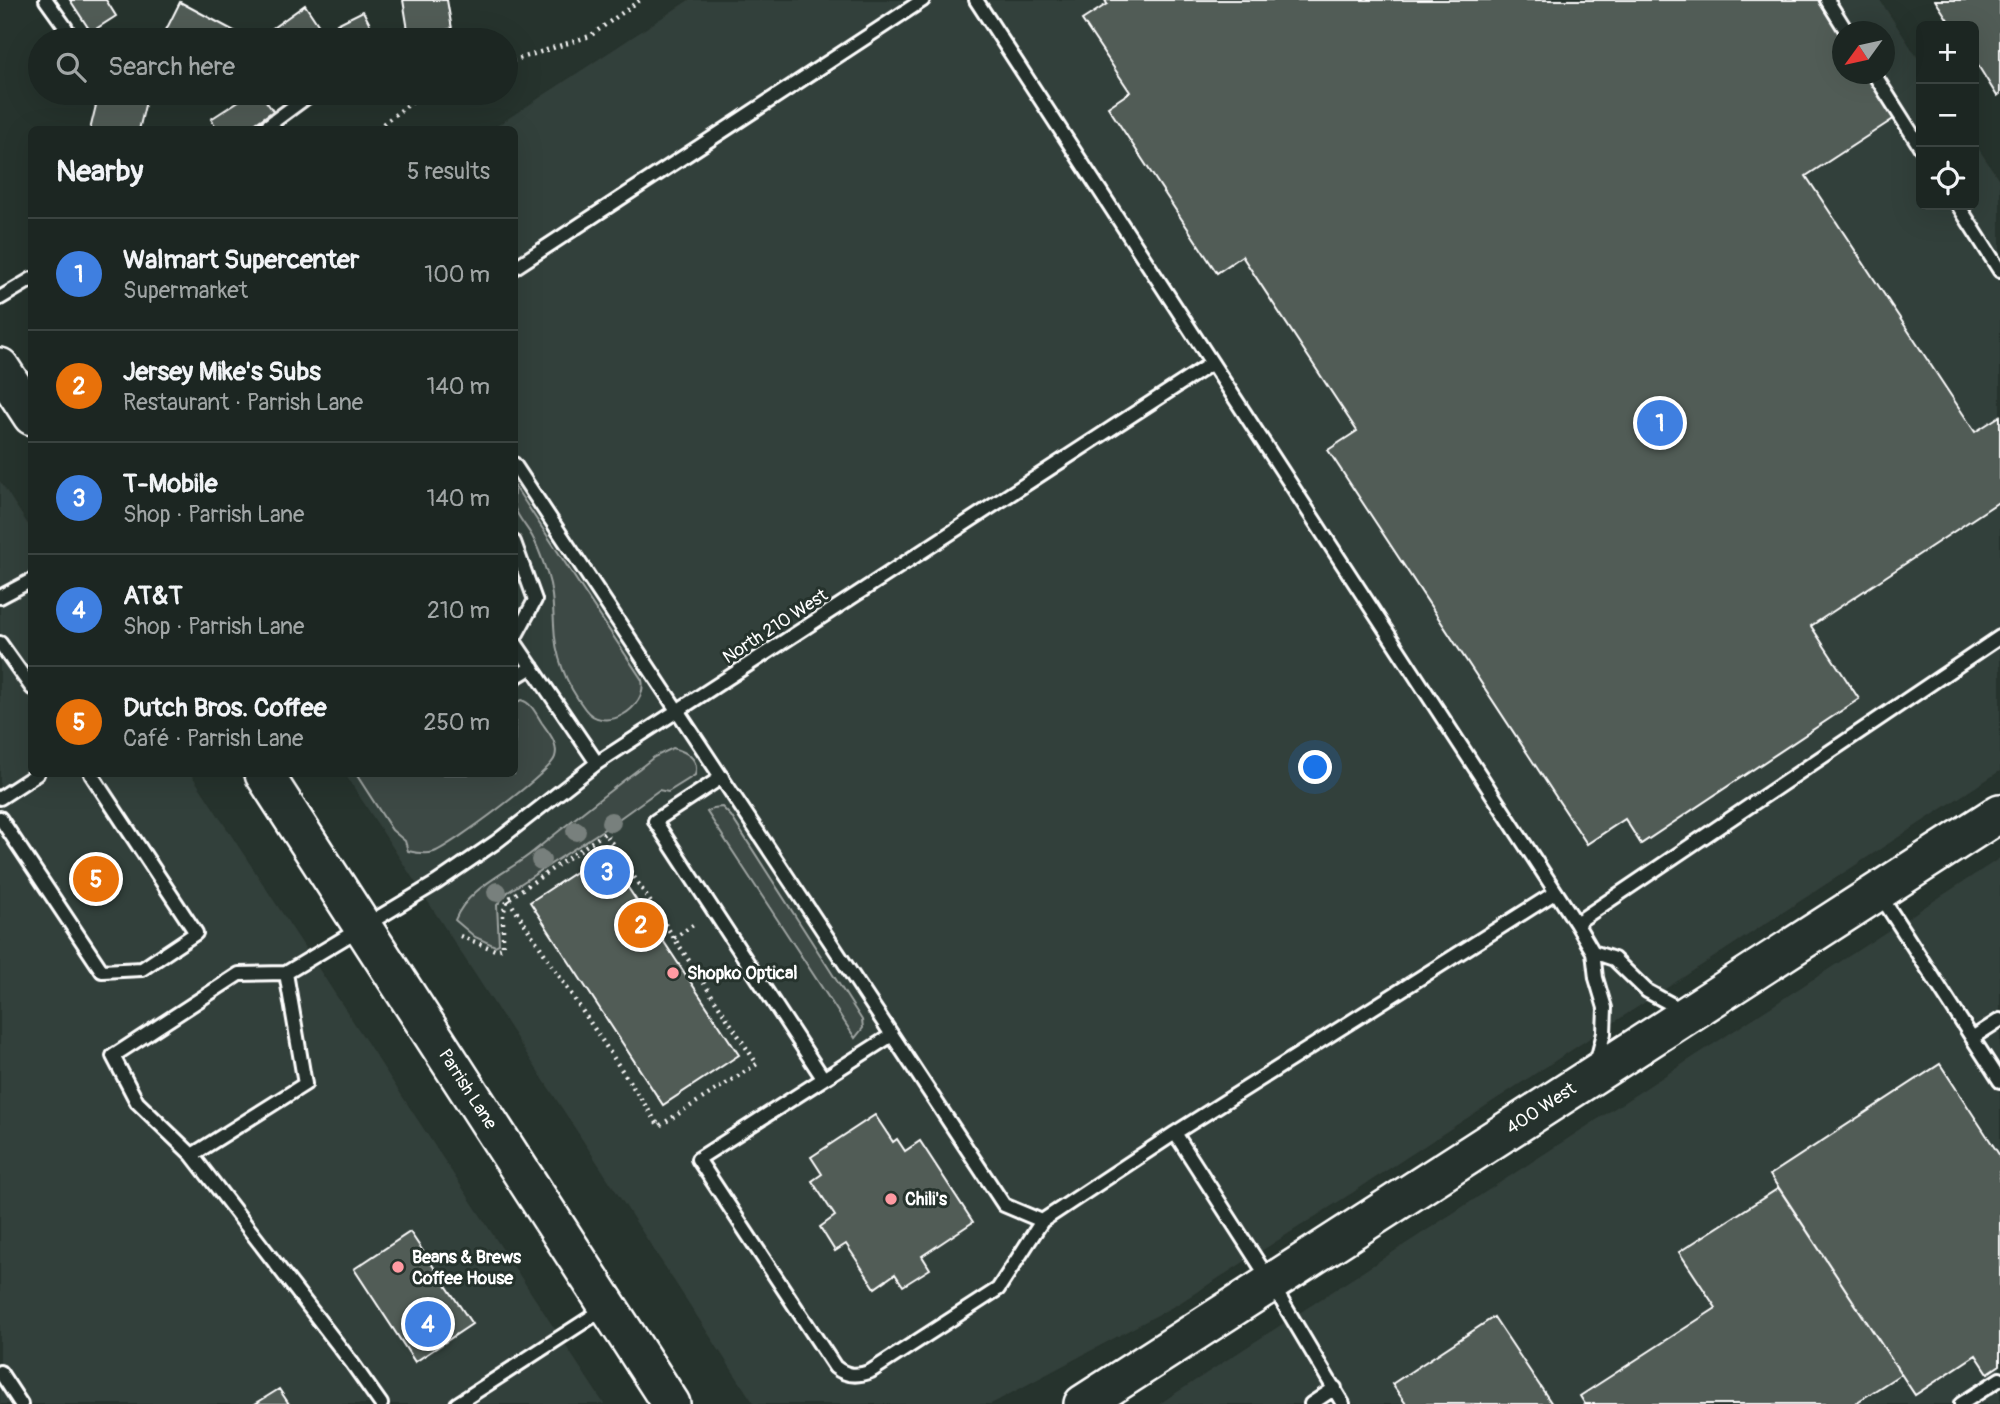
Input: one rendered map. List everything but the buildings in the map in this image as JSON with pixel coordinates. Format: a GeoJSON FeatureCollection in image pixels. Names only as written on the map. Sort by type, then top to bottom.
{"type":"FeatureCollection","features":[{"type":"Feature","properties":{"kind":"main road"},"geometry":{"type":"LineString","coordinates":[[0,367],[28,410]]}},
{"type":"Feature","properties":{"kind":"main road","name":"Parrish Lane"},"geometry":{"type":"LineString","coordinates":[[266,777],[671,1404]]}},
{"type":"Feature","properties":{"kind":"main road","name":"400 West"},"geometry":{"type":"LineString","coordinates":[[1083,1404],[2000,813]]}},
{"type":"Feature","properties":{"kind":"lane"},"geometry":{"type":"LineString","coordinates":[[46,0],[66,28]]}},
{"type":"Feature","properties":{"kind":"lane"},"geometry":{"type":"LineString","coordinates":[[518,265],[923,0]]}},
{"type":"Feature","properties":{"kind":"lane"},"geometry":{"type":"LineString","coordinates":[[976,0],[1576,922],[1593,952],[1596,978],[1605,1007],[1604,1033],[1592,1075]]}},
{"type":"Feature","properties":{"kind":"lane"},"geometry":{"type":"LineString","coordinates":[[1826,0],[1840,21]]}},
{"type":"Feature","properties":{"kind":"lane"},"geometry":{"type":"LineString","coordinates":[[1880,84],[1920,147]]}},
{"type":"Feature","properties":{"kind":"lane"},"geometry":{"type":"LineString","coordinates":[[267,126],[296,105]]}},
{"type":"Feature","properties":{"kind":"lane"},"geometry":{"type":"LineString","coordinates":[[1961,210],[2000,271]]}},
{"type":"Feature","properties":{"kind":"lane"},"geometry":{"type":"LineString","coordinates":[[0,298],[28,281]]}},
{"type":"Feature","properties":{"kind":"lane","name":"North 210 West"},"geometry":{"type":"LineString","coordinates":[[286,973],[436,883],[496,842],[597,763],[1212,363]]}},
{"type":"Feature","properties":{"kind":"lane"},"geometry":{"type":"LineString","coordinates":[[518,470],[1004,1205],[1042,1221]]}},
{"type":"Feature","properties":{"kind":"lane"},"geometry":{"type":"LineString","coordinates":[[518,553],[535,600],[518,632]]}},
{"type":"Feature","properties":{"kind":"lane"},"geometry":{"type":"LineString","coordinates":[[0,597],[28,582]]}},
{"type":"Feature","properties":{"kind":"lane"},"geometry":{"type":"LineString","coordinates":[[1576,922],[2000,637]]}},
{"type":"Feature","properties":{"kind":"lane"},"geometry":{"type":"LineString","coordinates":[[0,643],[28,682]]}},
{"type":"Feature","properties":{"kind":"lane"},"geometry":{"type":"LineString","coordinates":[[518,646],[597,763]]}},
{"type":"Feature","properties":{"kind":"lane"},"geometry":{"type":"LineString","coordinates":[[518,676],[532,667]]}},
{"type":"Feature","properties":{"kind":"lane"},"geometry":{"type":"LineString","coordinates":[[0,798],[32,777]]}},
{"type":"Feature","properties":{"kind":"lane"},"geometry":{"type":"LineString","coordinates":[[0,818],[102,971],[142,969],[196,933],[93,777]]}},
{"type":"Feature","properties":{"kind":"lane"},"geometry":{"type":"LineString","coordinates":[[722,777],[655,821],[823,1078]]}},
{"type":"Feature","properties":{"kind":"lane"},"geometry":{"type":"LineString","coordinates":[[892,1035],[698,1159],[829,1360],[840,1371],[856,1375],[871,1371],[998,1289],[1042,1221],[1175,1133],[1556,891]]}},
{"type":"Feature","properties":{"kind":"lane"},"geometry":{"type":"LineString","coordinates":[[1878,892],[2000,1081]]}},
{"type":"Feature","properties":{"kind":"lane"},"geometry":{"type":"LineString","coordinates":[[1593,952],[1614,959],[1647,991],[1689,1014]]}},
{"type":"Feature","properties":{"kind":"lane"},"geometry":{"type":"LineString","coordinates":[[192,1154],[305,1084],[286,973],[239,974],[113,1056],[137,1101],[192,1154],[352,1363],[380,1404]]}},
{"type":"Feature","properties":{"kind":"lane"},"geometry":{"type":"LineString","coordinates":[[1972,1038],[2000,1020]]}},
{"type":"Feature","properties":{"kind":"lane"},"geometry":{"type":"LineString","coordinates":[[1175,1133],[1270,1281],[1343,1404]]}},
{"type":"Feature","properties":{"kind":"lane"},"geometry":{"type":"LineString","coordinates":[[457,1404],[608,1306]]}},
{"type":"Feature","properties":{"kind":"lane"},"geometry":{"type":"LineString","coordinates":[[0,1372],[21,1404]]}},
{"type":"Feature","properties":{"kind":"lane"},"geometry":{"type":"LineString","coordinates":[[1961,1404],[2000,1379]]}},
{"type":"Feature","properties":{"kind":"lane"},"geometry":{"type":"LineString","coordinates":[[1311,1404],[1335,1388]]}},
{"type":"Feature","properties":{"kind":"path"},"geometry":{"type":"LineString","coordinates":[[518,59],[590,36],[640,0]]}},
{"type":"Feature","properties":{"kind":"path"},"geometry":{"type":"LineString","coordinates":[[382,126],[408,105]]}},
{"type":"Feature","properties":{"kind":"path"},"geometry":{"type":"LineString","coordinates":[[460,936],[495,950],[503,948],[503,914],[508,899],[605,833],[757,1064],[659,1126],[508,899]]}},
{"type":"Feature","properties":{"kind":"shaded area"},"geometry":{"type":"Polygon","coordinates":[[[689,0],[1880,0],[1894,21],[1832,21],[1832,84],[1895,84],[1895,23],[1916,55],[1916,210],[1979,210],[1979,150],[2000,181],[2000,771],[1178,1304],[991,1404],[754,1404],[347,777],[518,777],[518,126],[497,126],[689,0]]]}},
{"type":"Feature","properties":{"kind":"shaded area"},"geometry":{"type":"Polygon","coordinates":[[[0,481],[28,524],[28,777],[193,777],[604,1404],[0,1404],[0,481]]]}},
{"type":"Feature","properties":{"kind":"shaded area"},"geometry":{"type":"Polygon","coordinates":[[[518,491],[642,680],[638,700],[623,715],[613,719],[593,716],[572,690],[559,659],[549,580],[535,542],[520,518],[518,491]]]}},
{"type":"Feature","properties":{"kind":"shaded area"},"geometry":{"type":"Polygon","coordinates":[[[521,700],[533,709],[553,739],[555,757],[537,777],[500,807],[444,847],[427,853],[408,851],[405,841],[392,830],[358,777],[518,777],[518,702],[521,700]]]}},
{"type":"Feature","properties":{"kind":"shaded area"},"geometry":{"type":"Polygon","coordinates":[[[673,748],[694,760],[695,775],[668,792],[659,790],[508,892],[497,905],[499,944],[495,946],[475,937],[455,920],[461,908],[479,889],[524,859],[654,757],[673,748]]]}},
{"type":"Feature","properties":{"kind":"shaded area"},"geometry":{"type":"Polygon","coordinates":[[[722,807],[731,816],[862,1020],[863,1028],[855,1038],[707,812],[722,807]]]}},
{"type":"Feature","properties":{"kind":"shaded area"},"geometry":{"type":"Polygon","coordinates":[[[2000,858],[2000,1404],[1159,1404],[2000,858]]]}},
{"type":"Feature","properties":{"kind":"place","name":"Walmart Supercenter"},"geometry":{"type":"Point","coordinates":[1660,423]}},
{"type":"Feature","properties":{"kind":"place","name":"T-Mobile"},"geometry":{"type":"Point","coordinates":[607,872]}},
{"type":"Feature","properties":{"kind":"place","name":"Dutch Bros. Coffee"},"geometry":{"type":"Point","coordinates":[96,879]}},
{"type":"Feature","properties":{"kind":"place","name":"Jersey Mike's Subs"},"geometry":{"type":"Point","coordinates":[641,925]}},
{"type":"Feature","properties":{"kind":"place","name":"Shopko Optical"},"geometry":{"type":"Point","coordinates":[673,973]}},
{"type":"Feature","properties":{"kind":"place","name":"Chili's"},"geometry":{"type":"Point","coordinates":[891,1199]}},
{"type":"Feature","properties":{"kind":"place","name":"Beans & Brews Coffee House"},"geometry":{"type":"Point","coordinates":[398,1267]}},
{"type":"Feature","properties":{"kind":"place","name":"AT&T"},"geometry":{"type":"Point","coordinates":[428,1324]}}]}
